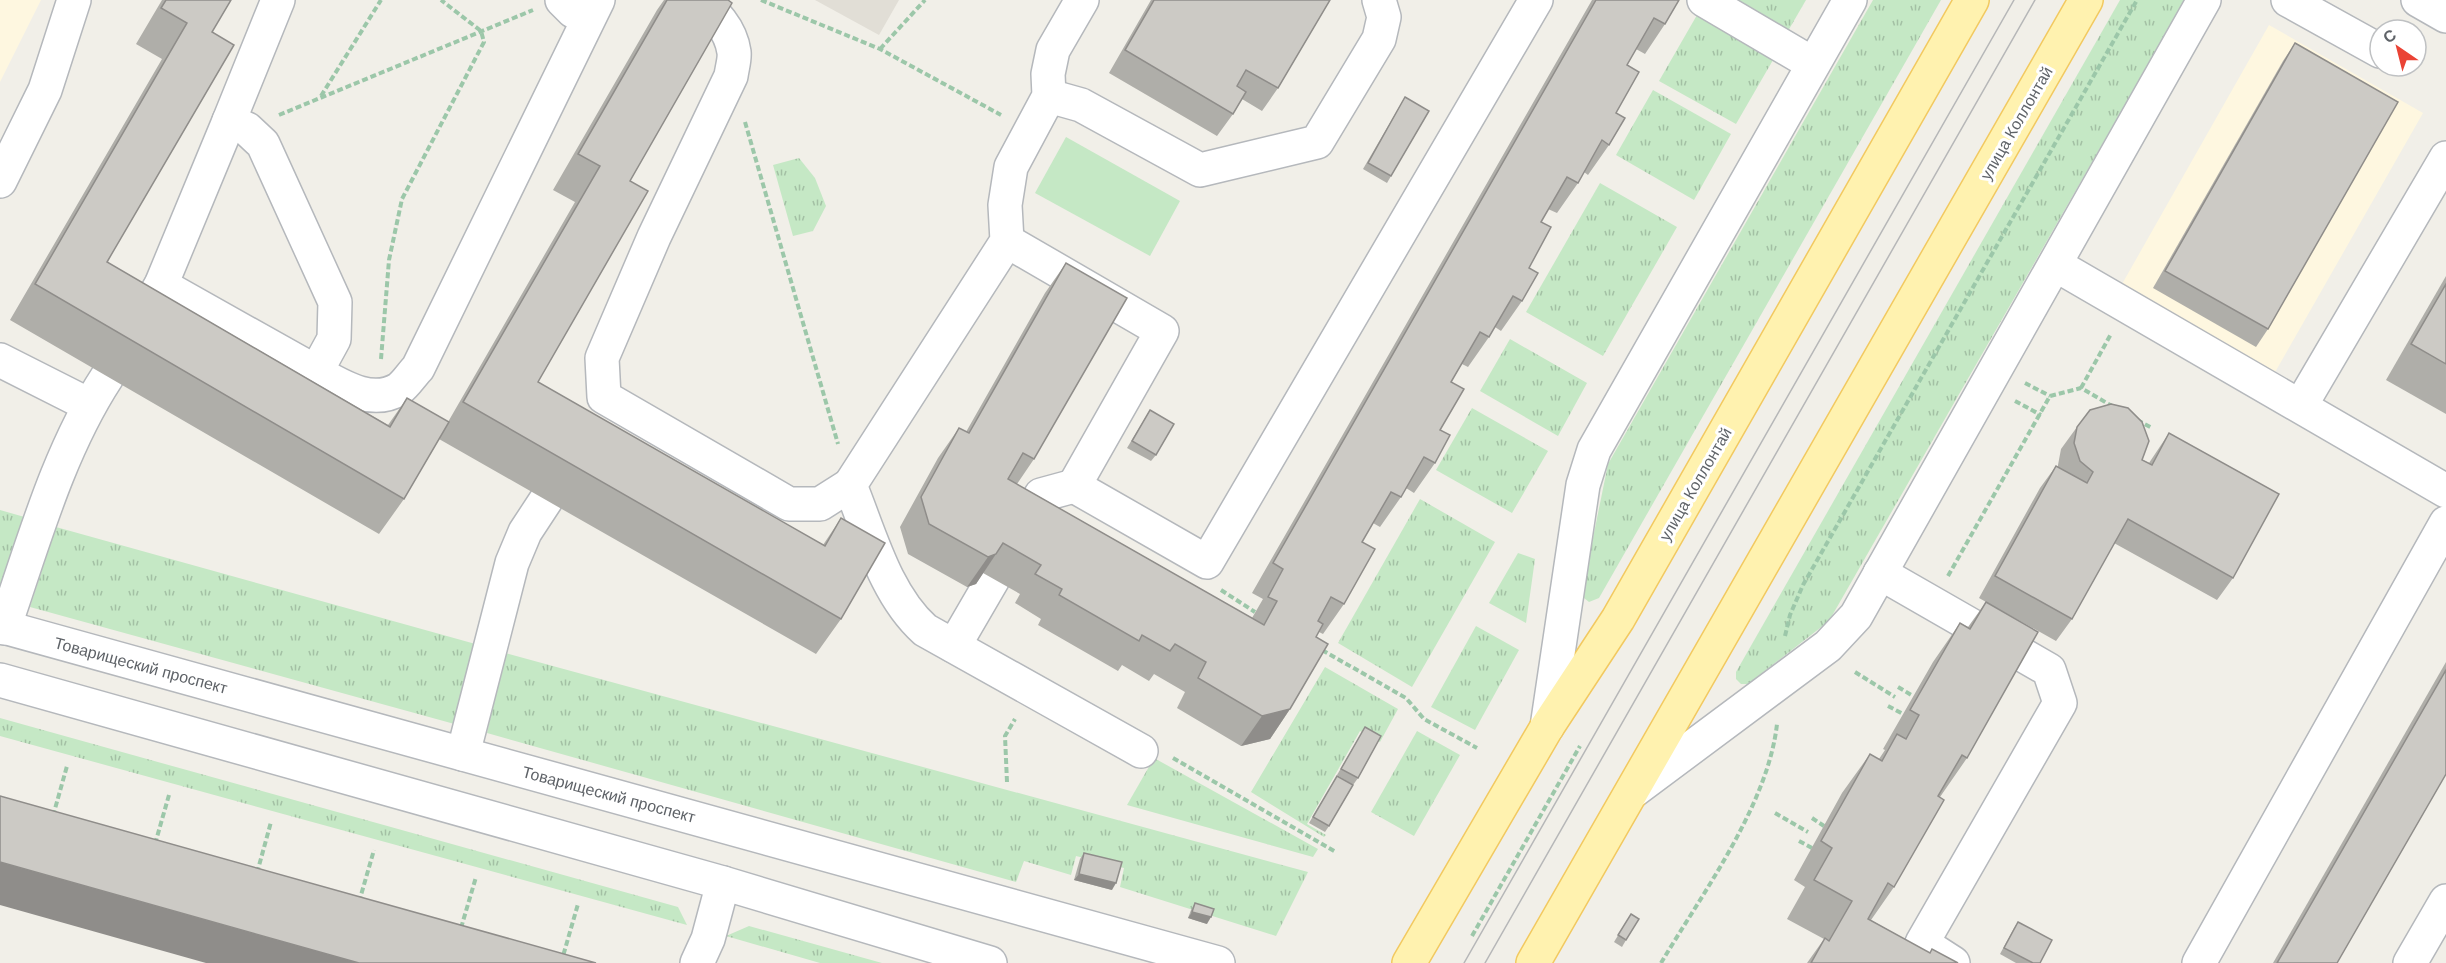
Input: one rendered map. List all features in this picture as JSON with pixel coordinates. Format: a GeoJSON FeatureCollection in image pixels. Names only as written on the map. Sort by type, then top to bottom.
{"type":"FeatureCollection","features":[{"type":"Feature","properties":{"kind":"main road","name":"улица Коллонтай"},"geometry":{"type":"LineString","coordinates":[[1409,963],[1547,727],[1618,619],[1972,0]]}},
{"type":"Feature","properties":{"kind":"main road","name":"улица Коллонтай"},"geometry":{"type":"LineString","coordinates":[[1533,963],[2086,0]]}},
{"type":"Feature","properties":{"kind":"street"},"geometry":{"type":"LineString","coordinates":[[0,181],[45,90],[74,0]]}},
{"type":"Feature","properties":{"kind":"street"},"geometry":{"type":"LineString","coordinates":[[135,329],[161,285],[238,125],[278,0]]}},
{"type":"Feature","properties":{"kind":"street"},"geometry":{"type":"LineString","coordinates":[[696,0],[711,8],[725,28],[734,52],[731,76],[654,237],[602,358],[596,410],[789,504],[820,504],[850,485],[1007,241],[1005,205],[1011,167],[1048,96],[1048,74],[1053,50],[1082,0]]}},
{"type":"Feature","properties":{"kind":"street"},"geometry":{"type":"LineString","coordinates":[[1048,96],[1081,105],[1200,170],[1317,142],[1379,39],[1384,17],[1379,0]]}},
{"type":"Feature","properties":{"kind":"street"},"geometry":{"type":"LineString","coordinates":[[1022,528],[1041,495],[1074,486],[1207,562],[1536,0]]}},
{"type":"Feature","properties":{"kind":"street"},"geometry":{"type":"LineString","coordinates":[[1704,0],[1813,64]]}},
{"type":"Feature","properties":{"kind":"street"},"geometry":{"type":"LineString","coordinates":[[1547,727],[1581,496],[1590,459],[1850,0]]}},
{"type":"Feature","properties":{"kind":"street"},"geometry":{"type":"LineString","coordinates":[[1632,792],[1780,683],[1843,632],[1856,616],[2205,0]]}},
{"type":"Feature","properties":{"kind":"street"},"geometry":{"type":"LineString","coordinates":[[2288,0],[2368,44]]}},
{"type":"Feature","properties":{"kind":"street"},"geometry":{"type":"LineString","coordinates":[[2418,0],[2446,16]]}},
{"type":"Feature","properties":{"kind":"street"},"geometry":{"type":"LineString","coordinates":[[161,285],[351,391],[378,396],[399,388],[418,368],[593,10],[573,11],[548,4]]}},
{"type":"Feature","properties":{"kind":"street"},"geometry":{"type":"LineString","coordinates":[[238,125],[263,144],[334,302],[334,339],[316,372]]}},
{"type":"Feature","properties":{"kind":"street"},"geometry":{"type":"LineString","coordinates":[[2301,405],[2446,158]]}},
{"type":"Feature","properties":{"kind":"street"},"geometry":{"type":"LineString","coordinates":[[1007,241],[1162,331],[1074,486]]}},
{"type":"Feature","properties":{"kind":"street"},"geometry":{"type":"LineString","coordinates":[[2056,265],[2446,491]]}},
{"type":"Feature","properties":{"kind":"street"},"geometry":{"type":"LineString","coordinates":[[0,360],[89,405]]}},
{"type":"Feature","properties":{"kind":"street"},"geometry":{"type":"LineString","coordinates":[[2,627],[44,513],[89,405],[107,377]]}},
{"type":"Feature","properties":{"kind":"street"},"geometry":{"type":"LineString","coordinates":[[850,485],[896,596],[908,614],[925,630],[1141,751]]}},
{"type":"Feature","properties":{"kind":"street"},"geometry":{"type":"LineString","coordinates":[[463,754],[512,563],[525,532],[546,500]]}},
{"type":"Feature","properties":{"kind":"street"},"geometry":{"type":"LineString","coordinates":[[2199,963],[2446,523]]}},
{"type":"Feature","properties":{"kind":"street"},"geometry":{"type":"LineString","coordinates":[[1880,573],[2049,670],[2060,703],[1922,944],[1953,963]]}},
{"type":"Feature","properties":{"kind":"street"},"geometry":{"type":"LineString","coordinates":[[954,646],[993,579]]}},
{"type":"Feature","properties":{"kind":"street","name":"Товарищеский проспект"},"geometry":{"type":"LineString","coordinates":[[2,627],[1218,963]]}},
{"type":"Feature","properties":{"kind":"street"},"geometry":{"type":"LineString","coordinates":[[0,680],[723,884],[990,963]]}},
{"type":"Feature","properties":{"kind":"street"},"geometry":{"type":"LineString","coordinates":[[697,963],[708,939],[723,884]]}},
{"type":"Feature","properties":{"kind":"street"},"geometry":{"type":"LineString","coordinates":[[2409,963],[2446,901]]}},
{"type":"Feature","properties":{"kind":"path"},"geometry":{"type":"LineString","coordinates":[[320,98],[381,0]]}},
{"type":"Feature","properties":{"kind":"path"},"geometry":{"type":"LineString","coordinates":[[378,396],[390,260],[402,199],[484,42],[481,31],[441,0]]}},
{"type":"Feature","properties":{"kind":"path"},"geometry":{"type":"LineString","coordinates":[[761,0],[880,49],[1031,131]]}},
{"type":"Feature","properties":{"kind":"path"},"geometry":{"type":"LineString","coordinates":[[880,49],[925,0]]}},
{"type":"Feature","properties":{"kind":"path"},"geometry":{"type":"LineString","coordinates":[[1661,963],[1757,799],[1773,750],[1781,650],[1790,615],[1803,585],[2137,0]]}},
{"type":"Feature","properties":{"kind":"path"},"geometry":{"type":"LineString","coordinates":[[238,125],[320,98],[548,4]]}},
{"type":"Feature","properties":{"kind":"path"},"geometry":{"type":"LineString","coordinates":[[731,76],[850,485]]}},
{"type":"Feature","properties":{"kind":"path"},"geometry":{"type":"LineString","coordinates":[[2081,388],[2128,305]]}},
{"type":"Feature","properties":{"kind":"path"},"geometry":{"type":"LineString","coordinates":[[2022,381],[2050,396],[2081,388],[2121,411]]}},
{"type":"Feature","properties":{"kind":"path"},"geometry":{"type":"LineString","coordinates":[[1933,603],[2050,396]]}},
{"type":"Feature","properties":{"kind":"path"},"geometry":{"type":"LineString","coordinates":[[2011,399],[2040,415]]}},
{"type":"Feature","properties":{"kind":"path"},"geometry":{"type":"LineString","coordinates":[[2131,416],[2152,428]]}},
{"type":"Feature","properties":{"kind":"path"},"geometry":{"type":"LineString","coordinates":[[1317,647],[1406,698],[1424,719],[1477,748]]}},
{"type":"Feature","properties":{"kind":"path"},"geometry":{"type":"LineString","coordinates":[[1855,672],[1895,697]]}},
{"type":"Feature","properties":{"kind":"path"},"geometry":{"type":"LineString","coordinates":[[1898,687],[1913,696]]}},
{"type":"Feature","properties":{"kind":"path"},"geometry":{"type":"LineString","coordinates":[[1007,782],[1005,736],[1032,690]]}},
{"type":"Feature","properties":{"kind":"path"},"geometry":{"type":"LineString","coordinates":[[1888,706],[1903,714]]}},
{"type":"Feature","properties":{"kind":"path"},"geometry":{"type":"LineString","coordinates":[[1472,936],[1580,746]]}},
{"type":"Feature","properties":{"kind":"path"},"geometry":{"type":"LineString","coordinates":[[1141,751],[1159,750],[1336,852]]}},
{"type":"Feature","properties":{"kind":"path"},"geometry":{"type":"LineString","coordinates":[[50,826],[67,766]]}},
{"type":"Feature","properties":{"kind":"path"},"geometry":{"type":"LineString","coordinates":[[153,852],[169,795]]}},
{"type":"Feature","properties":{"kind":"path"},"geometry":{"type":"LineString","coordinates":[[1775,813],[1808,832]]}},
{"type":"Feature","properties":{"kind":"path"},"geometry":{"type":"LineString","coordinates":[[1812,818],[1824,826]]}},
{"type":"Feature","properties":{"kind":"path"},"geometry":{"type":"LineString","coordinates":[[255,878],[271,822]]}},
{"type":"Feature","properties":{"kind":"path"},"geometry":{"type":"LineString","coordinates":[[1799,841],[1812,848]]}},
{"type":"Feature","properties":{"kind":"path"},"geometry":{"type":"LineString","coordinates":[[358,904],[374,850]]}},
{"type":"Feature","properties":{"kind":"path"},"geometry":{"type":"LineString","coordinates":[[460,930],[476,877]]}},
{"type":"Feature","properties":{"kind":"path"},"geometry":{"type":"LineString","coordinates":[[561,963],[578,904]]}},
{"type":"Feature","properties":{"kind":"shaded area"},"geometry":{"type":"Polygon","coordinates":[[[0,0],[41,0],[0,82],[0,0]]]}},
{"type":"Feature","properties":{"kind":"shaded area"},"geometry":{"type":"Polygon","coordinates":[[[815,0],[899,0],[879,35],[815,0]]]}},
{"type":"Feature","properties":{"kind":"shaded area"},"geometry":{"type":"Polygon","coordinates":[[[2269,25],[2423,113],[2262,395],[2109,307],[2269,25]]]}},
{"type":"Feature","properties":{"kind":"green space"},"geometry":{"type":"Polygon","coordinates":[[[1734,0],[1806,0],[1788,31],[1734,0]]]}},
{"type":"Feature","properties":{"kind":"green space"},"geometry":{"type":"Polygon","coordinates":[[[1873,0],[1941,0],[1599,598],[1589,602],[1584,598],[1582,592],[1608,464],[1873,0]]]}},
{"type":"Feature","properties":{"kind":"green space"},"geometry":{"type":"Polygon","coordinates":[[[2120,0],[2185,0],[1829,621],[1748,684],[1741,684],[1736,679],[1736,672],[2120,0]]]}},
{"type":"Feature","properties":{"kind":"green space"},"geometry":{"type":"Polygon","coordinates":[[[1697,15],[1773,60],[1736,124],[1659,81],[1697,15]]]}},
{"type":"Feature","properties":{"kind":"green space"},"geometry":{"type":"Polygon","coordinates":[[[1653,90],[1731,134],[1694,200],[1616,155],[1653,90]]]}},
{"type":"Feature","properties":{"kind":"green space"},"geometry":{"type":"Polygon","coordinates":[[[1066,137],[1180,201],[1150,256],[1035,193],[1066,137]]]}},
{"type":"Feature","properties":{"kind":"green space"},"geometry":{"type":"Polygon","coordinates":[[[799,158],[815,178],[826,206],[813,231],[793,236],[773,165],[799,158]]]}},
{"type":"Feature","properties":{"kind":"green space"},"geometry":{"type":"Polygon","coordinates":[[[1600,183],[1677,227],[1603,356],[1526,312],[1600,183]]]}},
{"type":"Feature","properties":{"kind":"green space"},"geometry":{"type":"Polygon","coordinates":[[[1510,339],[1587,383],[1558,436],[1480,391],[1510,339]]]}},
{"type":"Feature","properties":{"kind":"green space"},"geometry":{"type":"Polygon","coordinates":[[[1472,408],[1548,451],[1512,513],[1436,470],[1472,408]]]}},
{"type":"Feature","properties":{"kind":"green space"},"geometry":{"type":"Polygon","coordinates":[[[1420,499],[1495,542],[1412,687],[1338,643],[1420,499]]]}},
{"type":"Feature","properties":{"kind":"green space"},"geometry":{"type":"Polygon","coordinates":[[[0,510],[28,518],[0,591],[0,510]]]}},
{"type":"Feature","properties":{"kind":"green space"},"geometry":{"type":"Polygon","coordinates":[[[56,527],[479,645],[458,725],[30,607],[56,527]]]}},
{"type":"Feature","properties":{"kind":"green space"},"geometry":{"type":"Polygon","coordinates":[[[1518,553],[1535,559],[1526,623],[1489,603],[1518,553]]]}},
{"type":"Feature","properties":{"kind":"green space"},"geometry":{"type":"Polygon","coordinates":[[[1476,626],[1519,650],[1475,730],[1431,707],[1476,626]]]}},
{"type":"Feature","properties":{"kind":"green space"},"geometry":{"type":"Polygon","coordinates":[[[505,653],[1308,872],[1276,936],[1120,887],[1124,868],[1076,856],[1071,875],[1024,861],[1016,882],[487,733],[505,653]]]}},
{"type":"Feature","properties":{"kind":"green space"},"geometry":{"type":"Polygon","coordinates":[[[1325,667],[1398,709],[1380,742],[1360,731],[1307,824],[1326,835],[1324,837],[1251,792],[1325,667]]]}},
{"type":"Feature","properties":{"kind":"green space"},"geometry":{"type":"Polygon","coordinates":[[[0,718],[678,907],[687,925],[0,736],[0,718]]]}},
{"type":"Feature","properties":{"kind":"green space"},"geometry":{"type":"Polygon","coordinates":[[[1417,731],[1460,755],[1414,836],[1371,812],[1417,731]]]}},
{"type":"Feature","properties":{"kind":"green space"},"geometry":{"type":"Polygon","coordinates":[[[1154,758],[1318,849],[1313,857],[1127,805],[1154,758]]]}},
{"type":"Feature","properties":{"kind":"green space"},"geometry":{"type":"Polygon","coordinates":[[[749,926],[882,963],[820,963],[726,936],[749,926]]]}},
{"type":"Feature","properties":{"kind":"building"},"geometry":{"type":"Polygon","coordinates":[[[166,0],[231,0],[212,32],[234,45],[107,262],[390,427],[407,398],[449,422],[404,499],[35,284],[187,23],[161,8],[166,0]]]}},
{"type":"Feature","properties":{"kind":"building"},"geometry":{"type":"Polygon","coordinates":[[[667,0],[728,0],[732,3],[630,181],[648,191],[538,382],[825,546],[841,518],[885,543],[841,619],[463,402],[600,166],[578,154],[667,0]]]}},
{"type":"Feature","properties":{"kind":"building"},"geometry":{"type":"Polygon","coordinates":[[[1154,0],[1330,0],[1278,88],[1246,70],[1237,86],[1246,92],[1233,114],[1125,50],[1154,0]]]}},
{"type":"Feature","properties":{"kind":"building"},"geometry":{"type":"Polygon","coordinates":[[[1596,0],[1679,0],[1665,24],[1654,18],[1627,65],[1639,72],[1616,113],[1625,118],[1609,145],[1602,140],[1578,183],[1567,177],[1541,222],[1551,227],[1529,268],[1538,273],[1522,301],[1513,296],[1489,337],[1480,332],[1451,382],[1464,389],[1440,430],[1450,435],[1435,463],[1424,457],[1401,497],[1391,492],[1362,542],[1375,549],[1344,604],[1331,597],[1318,621],[1323,624],[1316,637],[1328,644],[1290,709],[1262,716],[1198,678],[1206,662],[1175,644],[1170,651],[1142,635],[1139,641],[1059,595],[1062,589],[1035,574],[1041,565],[1003,543],[996,554],[988,557],[929,524],[921,497],[959,428],[969,433],[1066,263],[1127,298],[1034,459],[1023,453],[1008,479],[1264,625],[1277,601],[1268,597],[1283,569],[1273,563],[1596,0]]]}},
{"type":"Feature","properties":{"kind":"building"},"geometry":{"type":"Polygon","coordinates":[[[2295,43],[2398,102],[2268,329],[2165,271],[2295,43]]]}},
{"type":"Feature","properties":{"kind":"building"},"geometry":{"type":"Polygon","coordinates":[[[1405,97],[1429,111],[1391,176],[1368,163],[1405,97]]]}},
{"type":"Feature","properties":{"kind":"building"},"geometry":{"type":"Polygon","coordinates":[[[2446,284],[2446,364],[2411,344],[2446,284]]]}},
{"type":"Feature","properties":{"kind":"building"},"geometry":{"type":"Polygon","coordinates":[[[2111,404],[2128,408],[2142,422],[2149,441],[2142,460],[2152,465],[2169,433],[2279,494],[2233,578],[2128,519],[2072,619],[1995,576],[2056,466],[2087,483],[2093,472],[2080,461],[2074,443],[2077,427],[2090,410],[2111,404]]]}},
{"type":"Feature","properties":{"kind":"building"},"geometry":{"type":"Polygon","coordinates":[[[1150,410],[1174,424],[1156,455],[1132,441],[1150,410]]]}},
{"type":"Feature","properties":{"kind":"building"},"geometry":{"type":"Polygon","coordinates":[[[1986,602],[2038,632],[1967,758],[1962,755],[1938,796],[1944,800],[1894,887],[1888,883],[1868,919],[1930,953],[1932,949],[1958,963],[1811,963],[1825,938],[1829,941],[1852,901],[1814,880],[1832,848],[1821,841],[1870,754],[1882,761],[1897,734],[1906,739],[1919,715],[1910,710],[1960,623],[1970,629],[1986,602]]]}},
{"type":"Feature","properties":{"kind":"building"},"geometry":{"type":"Polygon","coordinates":[[[2446,670],[2446,774],[2337,963],[2277,963],[2446,670]]]}},
{"type":"Feature","properties":{"kind":"building"},"geometry":{"type":"Polygon","coordinates":[[[1365,727],[1381,736],[1358,778],[1341,769],[1365,727]]]}},
{"type":"Feature","properties":{"kind":"building"},"geometry":{"type":"Polygon","coordinates":[[[1337,776],[1353,785],[1329,826],[1313,817],[1337,776]]]}},
{"type":"Feature","properties":{"kind":"building"},"geometry":{"type":"Polygon","coordinates":[[[0,796],[596,963],[359,963],[0,862],[0,796]]]}},
{"type":"Feature","properties":{"kind":"building"},"geometry":{"type":"Polygon","coordinates":[[[1084,853],[1122,862],[1116,883],[1079,874],[1084,853]]]}},
{"type":"Feature","properties":{"kind":"building"},"geometry":{"type":"Polygon","coordinates":[[[1195,903],[1214,909],[1211,917],[1192,912],[1195,903]]]}},
{"type":"Feature","properties":{"kind":"building"},"geometry":{"type":"Polygon","coordinates":[[[1631,914],[1639,919],[1626,940],[1618,935],[1631,914]]]}},
{"type":"Feature","properties":{"kind":"building"},"geometry":{"type":"Polygon","coordinates":[[[2018,922],[2052,940],[2040,963],[2033,963],[2004,948],[2018,922]]]}},
{"type":"Feature","properties":{"kind":"tram line"},"geometry":{"type":"LineString","coordinates":[[1464,963],[2014,0]]}},
{"type":"Feature","properties":{"kind":"tram line"},"geometry":{"type":"LineString","coordinates":[[1485,963],[2035,0]]}}]}
